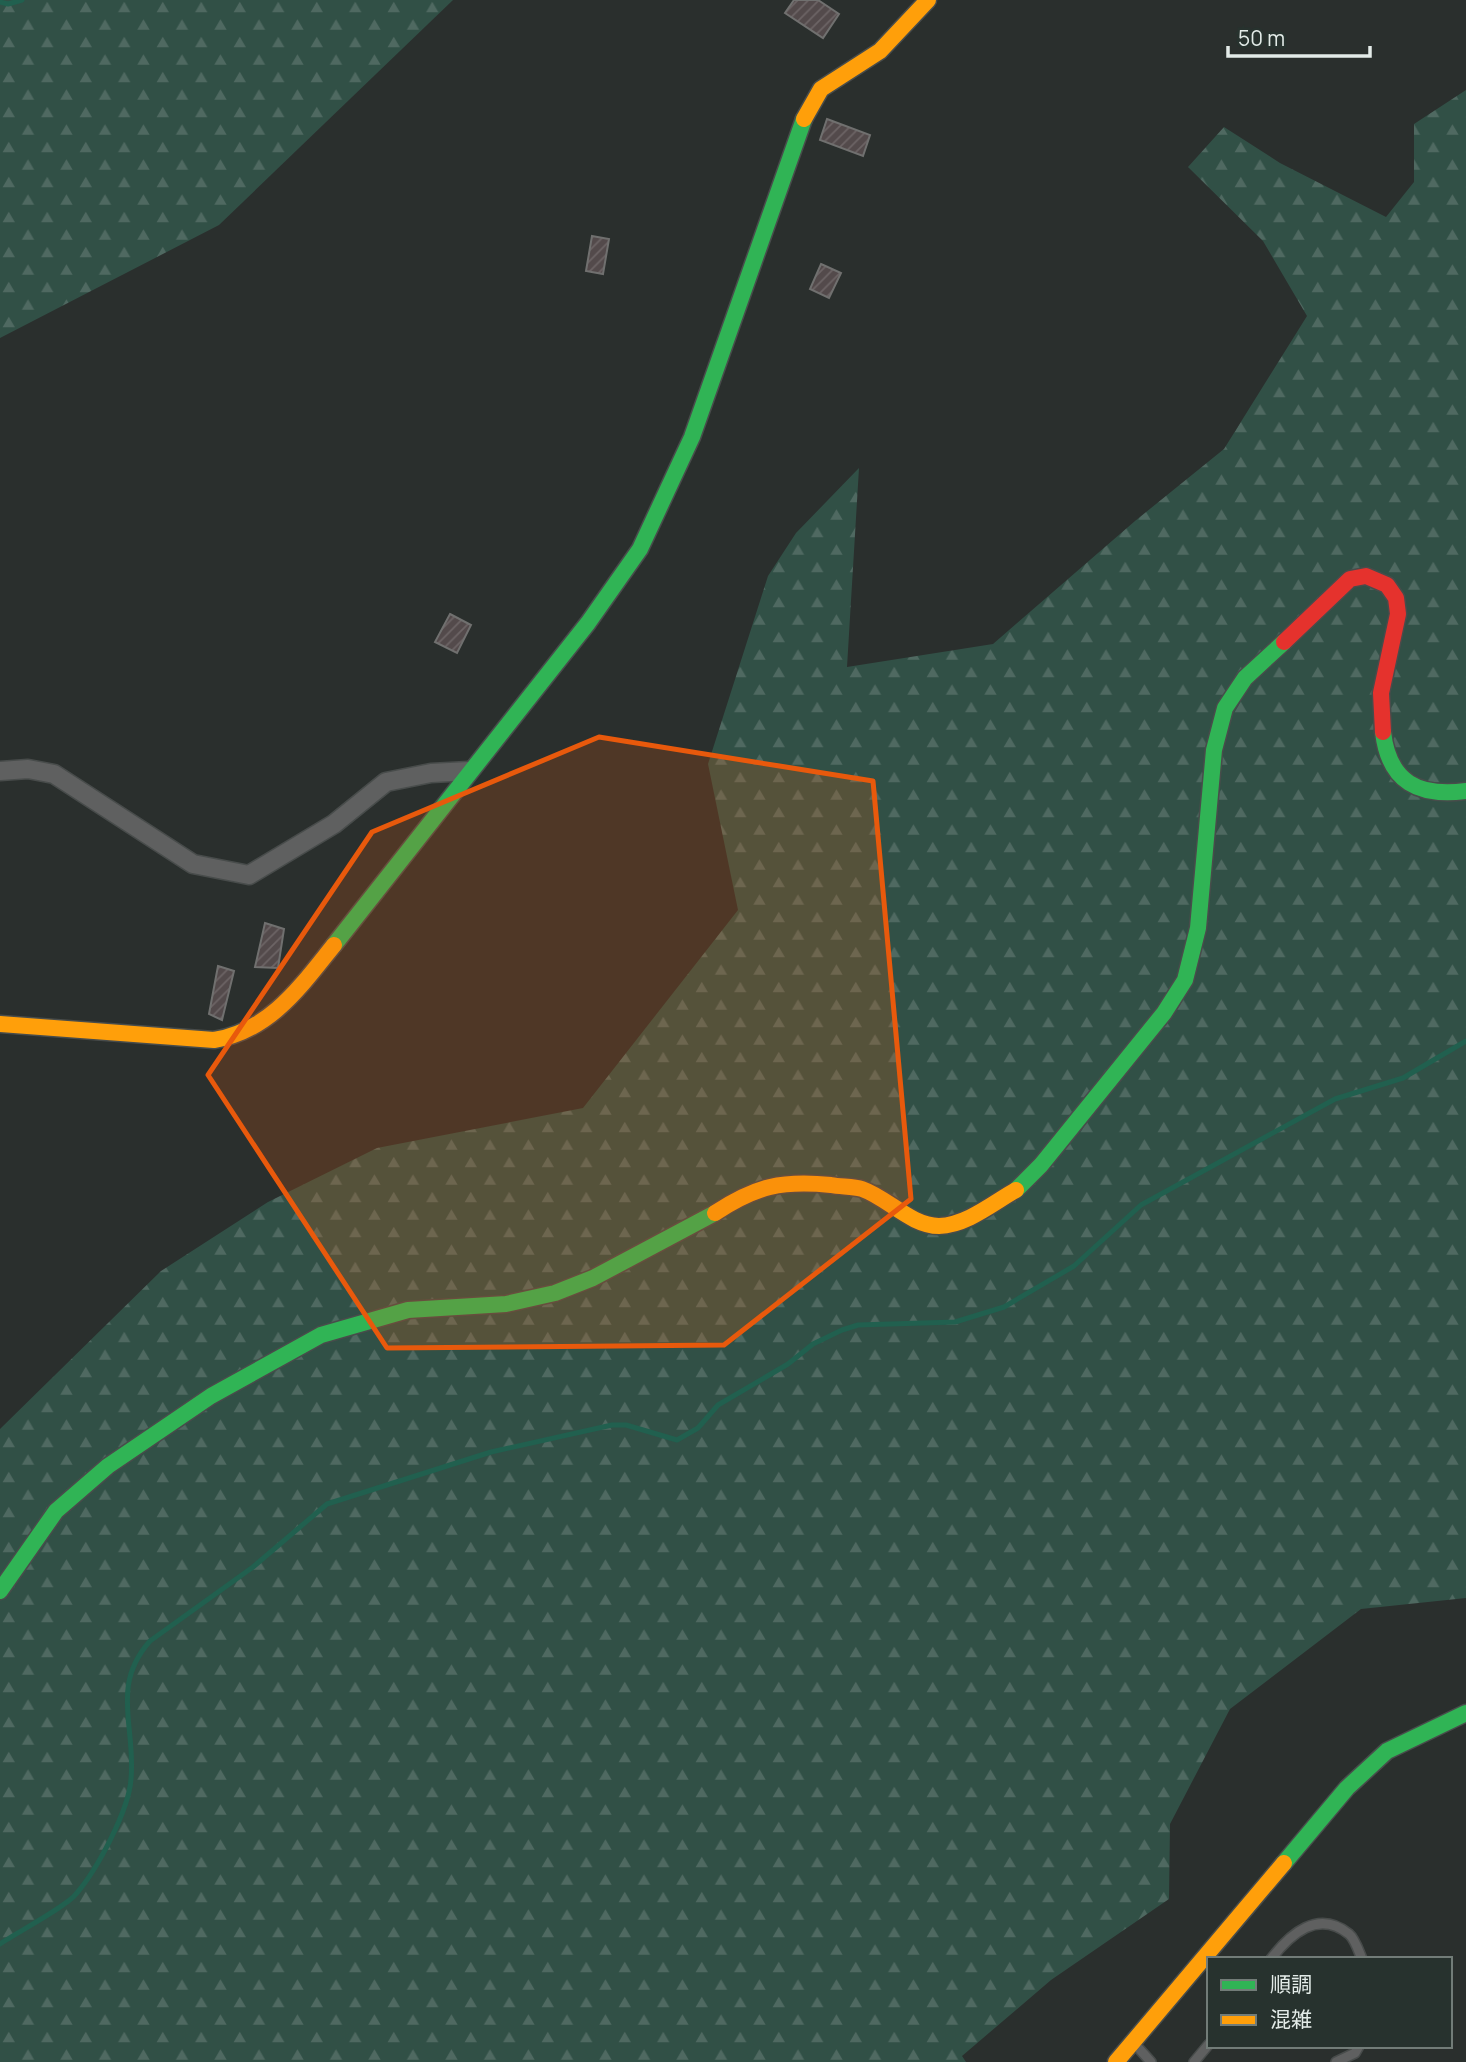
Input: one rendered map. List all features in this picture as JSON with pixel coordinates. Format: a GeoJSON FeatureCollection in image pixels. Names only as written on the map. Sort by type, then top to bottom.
{"type":"FeatureCollection","features":[{"type":"Feature","properties":{"kind":"street"},"geometry":{"type":"LineString","coordinates":[[0,1024],[214,1040],[239,1038],[261,1024],[293,996],[588,623],[640,549],[692,437],[807,112],[821,89],[880,51],[928,0]]}},
{"type":"Feature","properties":{"kind":"street"},"geometry":{"type":"LineString","coordinates":[[0,1591],[56,1511],[108,1466],[211,1396],[321,1335],[408,1310],[506,1304],[555,1293],[593,1278],[704,1220],[737,1198],[769,1185],[800,1182],[862,1189],[921,1222],[938,1226],[961,1222],[1017,1189],[1041,1165],[1178,996],[1193,957],[1214,750],[1225,708],[1245,678],[1350,579],[1375,577],[1389,586],[1397,601],[1397,617],[1381,694],[1387,757],[1394,772],[1405,784],[1418,791],[1436,795],[1466,792]]}},
{"type":"Feature","properties":{"kind":"street"},"geometry":{"type":"LineString","coordinates":[[0,771],[29,769],[54,774],[193,864],[249,875],[334,824],[386,782],[431,773],[469,771]]}},
{"type":"Feature","properties":{"kind":"street"},"geometry":{"type":"LineString","coordinates":[[1116,2062],[1347,1788],[1387,1751],[1463,1721]]}},
{"type":"Feature","properties":{"kind":"lane"},"geometry":{"type":"LineString","coordinates":[[1273,1957],[1295,1930],[1327,1923],[1351,1935],[1361,1957]]}},
{"type":"Feature","properties":{"kind":"lane"},"geometry":{"type":"LineString","coordinates":[[1133,2042],[1152,2062]]}},
{"type":"Feature","properties":{"kind":"lane"},"geometry":{"type":"LineString","coordinates":[[1194,2062],[1207,2046]]}},
{"type":"Feature","properties":{"kind":"lane"},"geometry":{"type":"LineString","coordinates":[[1336,2062],[1355,2053],[1358,2048]]}},
{"type":"Feature","properties":{"kind":"highlighted area"},"geometry":{"type":"Polygon","coordinates":[[[599,737],[873,781],[911,1199],[724,1345],[387,1348],[208,1075],[372,832],[599,737]]]}},
{"type":"Feature","properties":{"kind":"green space"},"geometry":{"type":"Polygon","coordinates":[[[0,0],[453,0],[219,225],[0,338],[0,0]]]}},
{"type":"Feature","properties":{"kind":"green space"},"geometry":{"type":"Polygon","coordinates":[[[1466,90],[1466,1598],[1361,1609],[1230,1709],[1170,1824],[1169,1899],[1051,1980],[962,2056],[966,2062],[0,2062],[0,1429],[161,1271],[268,1202],[377,1148],[583,1108],[738,910],[708,764],[768,576],[796,533],[859,468],[847,667],[993,644],[1135,521],[1224,449],[1307,316],[1263,241],[1188,167],[1224,127],[1280,163],[1386,217],[1414,182],[1414,124],[1466,90]]]}},
{"type":"Feature","properties":{"kind":"building"},"geometry":{"type":"Polygon","coordinates":[[[794,0],[818,0],[839,14],[823,38],[785,13],[794,0]]]}},
{"type":"Feature","properties":{"kind":"building"},"geometry":{"type":"Polygon","coordinates":[[[827,119],[870,135],[863,156],[820,140],[827,119]]]}},
{"type":"Feature","properties":{"kind":"building"},"geometry":{"type":"Polygon","coordinates":[[[592,236],[609,239],[603,274],[586,271],[592,236]]]}},
{"type":"Feature","properties":{"kind":"building"},"geometry":{"type":"Polygon","coordinates":[[[821,264],[841,273],[829,298],[810,289],[821,264]]]}},
{"type":"Feature","properties":{"kind":"building"},"geometry":{"type":"Polygon","coordinates":[[[450,614],[471,625],[457,653],[435,642],[450,614]]]}},
{"type":"Feature","properties":{"kind":"building"},"geometry":{"type":"Polygon","coordinates":[[[265,923],[284,929],[278,968],[255,967],[265,923]]]}},
{"type":"Feature","properties":{"kind":"building"},"geometry":{"type":"Polygon","coordinates":[[[218,966],[234,971],[222,1020],[209,1014],[218,966]]]}},
{"type":"Feature","properties":{"kind":"waterway"},"geometry":{"type":"LineString","coordinates":[[0,2],[8,4],[22,0]]}},
{"type":"Feature","properties":{"kind":"waterway"},"geometry":{"type":"LineString","coordinates":[[0,1944],[71,1899],[93,1870],[111,1839],[125,1807],[131,1779],[127,1707],[131,1674],[150,1641],[253,1567],[327,1504],[491,1452],[612,1425],[626,1425],[677,1440],[698,1428],[718,1405],[788,1364],[813,1344],[842,1330],[858,1325],[955,1322],[1004,1307],[1074,1266],[1141,1205],[1335,1099],[1403,1078],[1466,1041]]}},
{"type":"Feature","properties":{"kind":"traffic: fast"},"geometry":{"type":"LineString","coordinates":[[334,945],[588,623],[640,549],[692,437],[804,119]]}},
{"type":"Feature","properties":{"kind":"traffic: fast"},"geometry":{"type":"LineString","coordinates":[[1016,1190],[1041,1165],[1164,1013],[1185,980],[1198,928],[1214,750],[1225,708],[1245,678],[1284,642]]}},
{"type":"Feature","properties":{"kind":"traffic: fast"},"geometry":{"type":"LineString","coordinates":[[1383,732],[1392,764],[1409,783],[1434,791],[1466,791]]}},
{"type":"Feature","properties":{"kind":"traffic: fast"},"geometry":{"type":"LineString","coordinates":[[0,1591],[56,1511],[108,1466],[211,1396],[321,1335],[408,1310],[506,1304],[555,1293],[593,1278],[715,1213]]}},
{"type":"Feature","properties":{"kind":"traffic: fast"},"geometry":{"type":"LineString","coordinates":[[1284,1863],[1347,1788],[1387,1751],[1466,1713]]}},
{"type":"Feature","properties":{"kind":"traffic: slow"},"geometry":{"type":"LineString","coordinates":[[804,119],[821,89],[880,51],[928,0]]}},
{"type":"Feature","properties":{"kind":"traffic: slow"},"geometry":{"type":"LineString","coordinates":[[0,1024],[214,1040],[234,1035],[268,1017],[296,991],[334,945]]}},
{"type":"Feature","properties":{"kind":"traffic: slow"},"geometry":{"type":"LineString","coordinates":[[715,1213],[757,1191],[798,1183],[862,1189],[909,1217],[939,1226],[970,1218],[1016,1190]]}},
{"type":"Feature","properties":{"kind":"traffic: slow"},"geometry":{"type":"LineString","coordinates":[[1116,2062],[1284,1863]]}},
{"type":"Feature","properties":{"kind":"traffic: jam"},"geometry":{"type":"LineString","coordinates":[[1284,642],[1350,579],[1366,576],[1387,585],[1396,598],[1398,614],[1381,693],[1383,732]]}}]}
